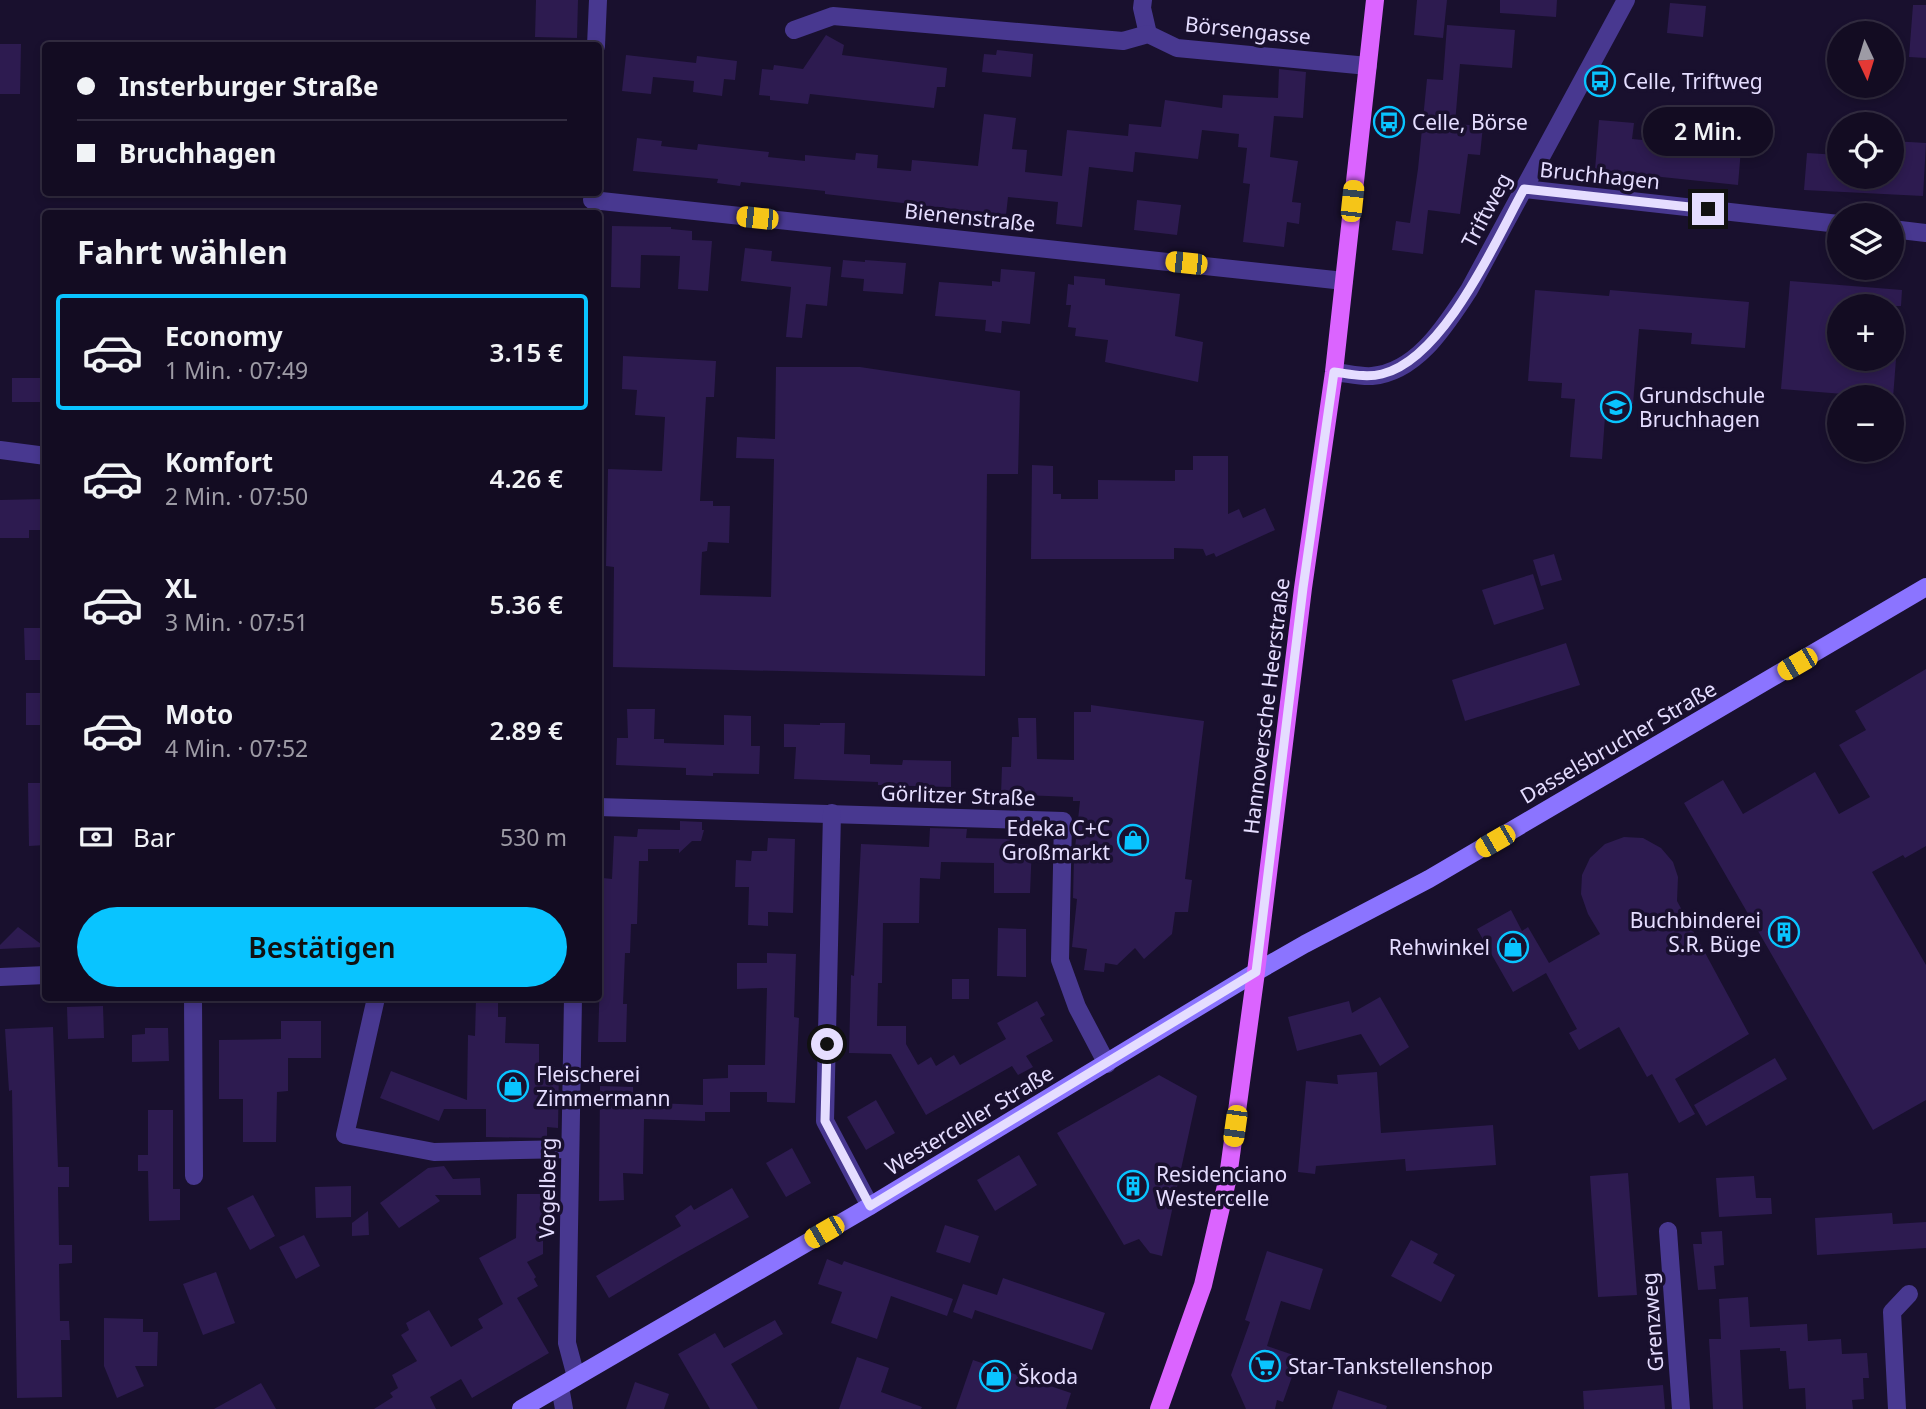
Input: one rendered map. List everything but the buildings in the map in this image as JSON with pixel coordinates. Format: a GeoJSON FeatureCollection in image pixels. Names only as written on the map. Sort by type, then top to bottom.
{"type":"FeatureCollection","features":[{"type":"Feature","properties":{"kind":"main road","name":"Hannoversche Heerstraße"},"geometry":{"type":"LineString","coordinates":[[1159,1409],[1203,1285],[1224,1201],[1256,972],[1303,588],[1334,372],[1375,0]]}},
{"type":"Feature","properties":{"kind":"street"},"geometry":{"type":"LineString","coordinates":[[596,42],[598,0]]}},
{"type":"Feature","properties":{"kind":"street"},"geometry":{"type":"LineString","coordinates":[[794,30],[833,16],[1123,41],[1148,34],[1142,8],[1143,0]]}},
{"type":"Feature","properties":{"kind":"street","name":"Triftweg"},"geometry":{"type":"LineString","coordinates":[[1334,372],[1371,376],[1385,373],[1407,363],[1440,333],[1469,290],[1626,0]]}},
{"type":"Feature","properties":{"kind":"street","name":"Börsengasse"},"geometry":{"type":"LineString","coordinates":[[1148,34],[1177,48],[1367,66]]}},
{"type":"Feature","properties":{"kind":"street","name":"Bruchhagen"},"geometry":{"type":"LineString","coordinates":[[1524,189],[1827,223]]}},
{"type":"Feature","properties":{"kind":"street","name":"Bienenstraße"},"geometry":{"type":"LineString","coordinates":[[592,202],[1344,281]]}},
{"type":"Feature","properties":{"kind":"street"},"geometry":{"type":"LineString","coordinates":[[1904,230],[1926,233]]}},
{"type":"Feature","properties":{"kind":"street"},"geometry":{"type":"LineString","coordinates":[[0,450],[42,455]]}},
{"type":"Feature","properties":{"kind":"street","name":"Dasselsbrucher Straße"},"geometry":{"type":"LineString","coordinates":[[1256,972],[1429,879],[1926,587]]}},
{"type":"Feature","properties":{"kind":"street","name":"Görlitzer Straße"},"geometry":{"type":"LineString","coordinates":[[602,807],[1063,821],[1060,960],[1077,1007],[1107,1063]]}},
{"type":"Feature","properties":{"kind":"street"},"geometry":{"type":"LineString","coordinates":[[832,813],[825,1121],[870,1206]]}},
{"type":"Feature","properties":{"kind":"street","name":"Westerceller Straße"},"geometry":{"type":"LineString","coordinates":[[521,1409],[870,1206],[1256,972]]}},
{"type":"Feature","properties":{"kind":"street"},"geometry":{"type":"LineString","coordinates":[[0,977],[42,975]]}},
{"type":"Feature","properties":{"kind":"street"},"geometry":{"type":"LineString","coordinates":[[194,1001],[194,1176]]}},
{"type":"Feature","properties":{"kind":"street"},"geometry":{"type":"LineString","coordinates":[[375,1001],[345,1135],[434,1152],[570,1149]]}},
{"type":"Feature","properties":{"kind":"street","name":"Vogelberg"},"geometry":{"type":"LineString","coordinates":[[573,1001],[567,1343],[576,1377]]}},
{"type":"Feature","properties":{"kind":"street","name":"Grenzweg"},"geometry":{"type":"LineString","coordinates":[[1668,1231],[1681,1409]]}},
{"type":"Feature","properties":{"kind":"street"},"geometry":{"type":"LineString","coordinates":[[1898,1409],[1892,1312],[1909,1294]]}},
{"type":"Feature","properties":{"kind":"street"},"geometry":{"type":"LineString","coordinates":[[560,1387],[564,1409]]}},
{"type":"Feature","properties":{"kind":"place","name":"Celle, Triftweg"},"geometry":{"type":"Point","coordinates":[1600,81]}},
{"type":"Feature","properties":{"kind":"place","name":"Celle, Börse"},"geometry":{"type":"Point","coordinates":[1389,122]}},
{"type":"Feature","properties":{"kind":"place","name":"Grundschule Bruchhagen"},"geometry":{"type":"Point","coordinates":[1616,407]}},
{"type":"Feature","properties":{"kind":"place","name":"Edeka C+C Großmarkt"},"geometry":{"type":"Point","coordinates":[1133,840]}},
{"type":"Feature","properties":{"kind":"place","name":"Buchbinderei S.R. Büge"},"geometry":{"type":"Point","coordinates":[1784,932]}},
{"type":"Feature","properties":{"kind":"place","name":"Rehwinkel"},"geometry":{"type":"Point","coordinates":[1513,947]}},
{"type":"Feature","properties":{"kind":"place","name":"Fleischerei Zimmermann"},"geometry":{"type":"Point","coordinates":[513,1086]}},
{"type":"Feature","properties":{"kind":"place","name":"Residenciano Westercelle"},"geometry":{"type":"Point","coordinates":[1133,1186]}},
{"type":"Feature","properties":{"kind":"place","name":"Star-Tankstellenshop"},"geometry":{"type":"Point","coordinates":[1265,1366]}},
{"type":"Feature","properties":{"kind":"place","name":"Škoda"},"geometry":{"type":"Point","coordinates":[995,1376]}},
{"type":"Feature","properties":{"kind":"route"},"geometry":{"type":"LineString","coordinates":[[827,1044],[825,1121],[870,1206],[1256,972],[1303,588],[1334,372],[1371,376],[1385,373],[1407,363],[1440,333],[1469,290],[1524,189],[1708,209]]}}]}
